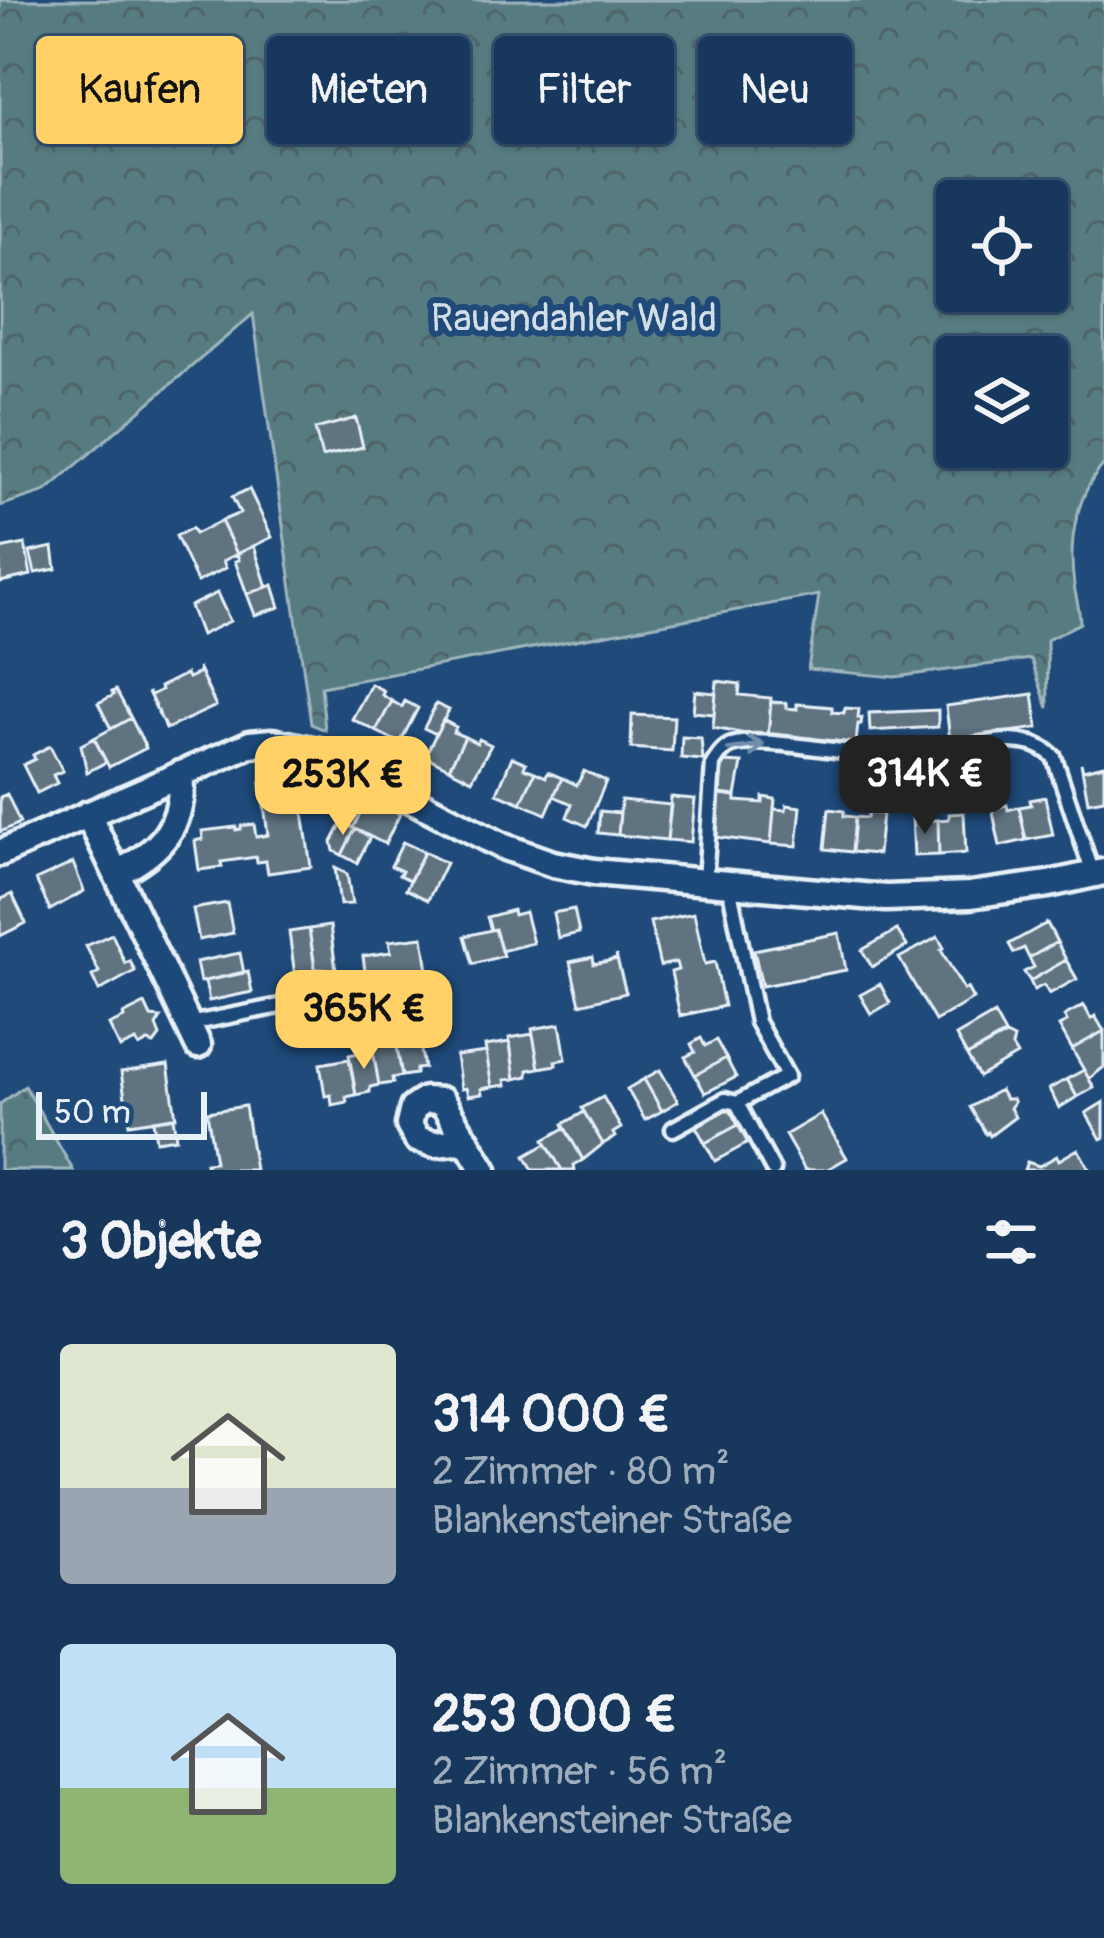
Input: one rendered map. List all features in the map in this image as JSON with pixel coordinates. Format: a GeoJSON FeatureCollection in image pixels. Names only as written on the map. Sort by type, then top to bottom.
{"type":"FeatureCollection","features":[{"type":"Feature","properties":{"kind":"street"},"geometry":{"type":"LineString","coordinates":[[0,853],[250,744],[272,742],[318,751],[481,837],[525,855],[594,872],[867,898],[1009,890],[1098,873]]}},
{"type":"Feature","properties":{"kind":"street"},"geometry":{"type":"LineString","coordinates":[[117,873],[161,845],[176,818],[180,774]]}},
{"type":"Feature","properties":{"kind":"street"},"geometry":{"type":"LineString","coordinates":[[88,814],[193,1035]]}},
{"type":"Feature","properties":{"kind":"street"},"geometry":{"type":"LineString","coordinates":[[466,1141],[484,1170]]}},
{"type":"Feature","properties":{"kind":"lane"},"geometry":{"type":"LineString","coordinates":[[673,1130],[725,1100],[737,1103],[787,1076],[757,1022],[717,884],[713,764],[730,746],[752,742],[883,753],[937,752],[1016,740],[1034,743],[1054,757],[1098,873]]}},
{"type":"Feature","properties":{"kind":"lane"},"geometry":{"type":"LineString","coordinates":[[193,1035],[320,998]]}},
{"type":"Feature","properties":{"kind":"lane"},"geometry":{"type":"LineString","coordinates":[[737,1103],[773,1170]]}},
{"type":"Feature","properties":{"kind":"green space","name":"Rauendahler Wald"},"geometry":{"type":"Polygon","coordinates":[[[0,0],[1104,0],[1104,464],[1080,505],[1073,537],[1080,623],[1047,640],[1048,708],[1031,659],[895,677],[808,669],[819,595],[321,687],[325,730],[311,724],[253,314],[46,491],[0,506],[0,0]]]}},
{"type":"Feature","properties":{"kind":"green space"},"geometry":{"type":"Polygon","coordinates":[[[25,1086],[73,1170],[0,1170],[0,1104],[25,1086]]]}},
{"type":"Feature","properties":{"kind":"building"},"geometry":{"type":"Polygon","coordinates":[[[356,418],[363,447],[322,457],[315,429],[356,418]]]}},
{"type":"Feature","properties":{"kind":"building"},"geometry":{"type":"Polygon","coordinates":[[[249,489],[272,537],[237,554],[221,521],[240,513],[232,497],[249,489]]]}},
{"type":"Feature","properties":{"kind":"building"},"geometry":{"type":"Polygon","coordinates":[[[221,521],[237,554],[223,561],[226,568],[197,582],[176,536],[192,528],[195,534],[221,521]]]}},
{"type":"Feature","properties":{"kind":"building"},"geometry":{"type":"Polygon","coordinates":[[[25,544],[31,575],[0,582],[0,549],[25,544]]]}},
{"type":"Feature","properties":{"kind":"building"},"geometry":{"type":"Polygon","coordinates":[[[254,546],[267,587],[247,594],[235,561],[237,554],[254,546]]]}},
{"type":"Feature","properties":{"kind":"building"},"geometry":{"type":"Polygon","coordinates":[[[53,547],[56,569],[35,573],[30,552],[53,547]]]}},
{"type":"Feature","properties":{"kind":"building"},"geometry":{"type":"Polygon","coordinates":[[[273,585],[280,607],[255,615],[247,594],[273,585]]]}},
{"type":"Feature","properties":{"kind":"building"},"geometry":{"type":"Polygon","coordinates":[[[217,593],[230,621],[201,635],[190,606],[217,593]]]}},
{"type":"Feature","properties":{"kind":"building"},"geometry":{"type":"Polygon","coordinates":[[[198,668],[216,706],[166,729],[148,692],[151,695],[186,674],[188,678],[199,673],[198,668]]]}},
{"type":"Feature","properties":{"kind":"building"},"geometry":{"type":"Polygon","coordinates":[[[717,681],[740,684],[739,695],[771,698],[768,738],[713,728],[717,681]]]}},
{"type":"Feature","properties":{"kind":"building"},"geometry":{"type":"Polygon","coordinates":[[[371,684],[392,701],[376,731],[352,719],[371,684]]]}},
{"type":"Feature","properties":{"kind":"building"},"geometry":{"type":"Polygon","coordinates":[[[116,690],[131,718],[111,729],[98,703],[116,690]]]}},
{"type":"Feature","properties":{"kind":"building"},"geometry":{"type":"Polygon","coordinates":[[[695,691],[716,693],[714,714],[693,712],[695,691]]]}},
{"type":"Feature","properties":{"kind":"building"},"geometry":{"type":"Polygon","coordinates":[[[1033,694],[1038,728],[950,740],[946,706],[1033,694]]]}},
{"type":"Feature","properties":{"kind":"building"},"geometry":{"type":"Polygon","coordinates":[[[392,701],[418,708],[400,743],[376,731],[392,701]]]}},
{"type":"Feature","properties":{"kind":"building"},"geometry":{"type":"Polygon","coordinates":[[[771,702],[797,709],[797,704],[832,707],[832,712],[844,713],[845,708],[859,709],[858,718],[862,718],[856,743],[768,735],[771,702]]]}},
{"type":"Feature","properties":{"kind":"building"},"geometry":{"type":"Polygon","coordinates":[[[436,704],[449,710],[436,734],[424,728],[436,704]]]}},
{"type":"Feature","properties":{"kind":"building"},"geometry":{"type":"Polygon","coordinates":[[[938,710],[938,727],[870,731],[869,713],[938,710]]]}},
{"type":"Feature","properties":{"kind":"building"},"geometry":{"type":"Polygon","coordinates":[[[632,715],[674,717],[672,751],[631,748],[632,715]]]}},
{"type":"Feature","properties":{"kind":"building"},"geometry":{"type":"Polygon","coordinates":[[[131,718],[146,748],[109,767],[94,738],[131,718]]]}},
{"type":"Feature","properties":{"kind":"building"},"geometry":{"type":"Polygon","coordinates":[[[443,720],[465,737],[449,768],[425,756],[443,720]]]}},
{"type":"Feature","properties":{"kind":"building"},"geometry":{"type":"Polygon","coordinates":[[[465,737],[491,745],[472,780],[449,768],[465,737]]]}},
{"type":"Feature","properties":{"kind":"building"},"geometry":{"type":"Polygon","coordinates":[[[682,737],[701,738],[703,760],[681,758],[682,737]]]}},
{"type":"Feature","properties":{"kind":"building"},"geometry":{"type":"Polygon","coordinates":[[[94,738],[106,762],[87,772],[81,745],[94,738]]]}},
{"type":"Feature","properties":{"kind":"building"},"geometry":{"type":"Polygon","coordinates":[[[50,746],[63,771],[53,775],[57,783],[37,793],[23,765],[50,746]]]}},
{"type":"Feature","properties":{"kind":"building"},"geometry":{"type":"Polygon","coordinates":[[[512,757],[535,772],[521,803],[497,793],[512,757]]]}},
{"type":"Feature","properties":{"kind":"building"},"geometry":{"type":"Polygon","coordinates":[[[723,762],[742,763],[736,796],[719,794],[723,762]]]}},
{"type":"Feature","properties":{"kind":"building"},"geometry":{"type":"Polygon","coordinates":[[[1081,763],[1083,770],[1104,765],[1104,799],[1088,802],[1081,763]]]}},
{"type":"Feature","properties":{"kind":"building"},"geometry":{"type":"Polygon","coordinates":[[[584,771],[606,781],[587,826],[567,817],[572,804],[554,796],[562,778],[577,785],[584,771]]]}},
{"type":"Feature","properties":{"kind":"building"},"geometry":{"type":"Polygon","coordinates":[[[535,772],[562,778],[546,814],[521,803],[535,772]]]}},
{"type":"Feature","properties":{"kind":"building"},"geometry":{"type":"Polygon","coordinates":[[[298,778],[311,867],[268,873],[266,861],[257,862],[256,857],[199,870],[195,841],[203,839],[202,831],[254,824],[256,837],[268,835],[261,783],[298,778]]]}},
{"type":"Feature","properties":{"kind":"building"},"geometry":{"type":"Polygon","coordinates":[[[7,794],[20,823],[0,832],[0,797],[7,794]]]}},
{"type":"Feature","properties":{"kind":"building"},"geometry":{"type":"Polygon","coordinates":[[[719,794],[736,796],[736,801],[775,799],[771,844],[715,837],[719,794]]]}},
{"type":"Feature","properties":{"kind":"building"},"geometry":{"type":"Polygon","coordinates":[[[671,797],[695,799],[691,842],[667,840],[671,797]]]}},
{"type":"Feature","properties":{"kind":"building"},"geometry":{"type":"Polygon","coordinates":[[[1045,797],[1053,835],[1026,840],[1019,807],[1045,797]]]}},
{"type":"Feature","properties":{"kind":"building"},"geometry":{"type":"Polygon","coordinates":[[[367,799],[400,814],[385,844],[353,828],[367,799]]]}},
{"type":"Feature","properties":{"kind":"building"},"geometry":{"type":"Polygon","coordinates":[[[621,800],[671,805],[667,840],[618,835],[621,800]]]}},
{"type":"Feature","properties":{"kind":"building"},"geometry":{"type":"Polygon","coordinates":[[[787,805],[801,807],[797,846],[771,844],[774,809],[786,810],[787,805]]]}},
{"type":"Feature","properties":{"kind":"building"},"geometry":{"type":"Polygon","coordinates":[[[1007,805],[1008,810],[1019,807],[1026,840],[1000,846],[992,808],[1007,805]]]}},
{"type":"Feature","properties":{"kind":"building"},"geometry":{"type":"Polygon","coordinates":[[[829,809],[855,817],[852,852],[825,849],[829,809]]]}},
{"type":"Feature","properties":{"kind":"building"},"geometry":{"type":"Polygon","coordinates":[[[600,811],[620,813],[618,835],[598,833],[600,811]]]}},
{"type":"Feature","properties":{"kind":"building"},"geometry":{"type":"Polygon","coordinates":[[[868,813],[882,814],[878,854],[852,852],[855,817],[867,818],[868,813]]]}},
{"type":"Feature","properties":{"kind":"building"},"geometry":{"type":"Polygon","coordinates":[[[964,813],[966,853],[939,855],[938,820],[964,813]]]}},
{"type":"Feature","properties":{"kind":"building"},"geometry":{"type":"Polygon","coordinates":[[[912,816],[938,820],[939,855],[914,856],[912,816]]]}},
{"type":"Feature","properties":{"kind":"building"},"geometry":{"type":"Polygon","coordinates":[[[343,821],[355,829],[342,855],[334,851],[332,842],[343,821]]]}},
{"type":"Feature","properties":{"kind":"building"},"geometry":{"type":"Polygon","coordinates":[[[355,829],[370,837],[357,863],[342,855],[355,829]]]}},
{"type":"Feature","properties":{"kind":"building"},"geometry":{"type":"Polygon","coordinates":[[[403,842],[424,852],[410,880],[391,866],[403,842]]]}},
{"type":"Feature","properties":{"kind":"building"},"geometry":{"type":"Polygon","coordinates":[[[424,852],[446,863],[428,900],[406,889],[424,852]]]}},
{"type":"Feature","properties":{"kind":"building"},"geometry":{"type":"Polygon","coordinates":[[[73,863],[84,891],[50,910],[36,880],[73,863]]]}},
{"type":"Feature","properties":{"kind":"building"},"geometry":{"type":"Polygon","coordinates":[[[335,868],[347,874],[352,904],[340,905],[335,868]]]}},
{"type":"Feature","properties":{"kind":"building"},"geometry":{"type":"Polygon","coordinates":[[[12,894],[26,923],[0,936],[0,900],[12,894]]]}},
{"type":"Feature","properties":{"kind":"building"},"geometry":{"type":"Polygon","coordinates":[[[227,903],[233,933],[199,940],[193,909],[227,903]]]}},
{"type":"Feature","properties":{"kind":"building"},"geometry":{"type":"Polygon","coordinates":[[[574,909],[579,933],[558,938],[553,913],[574,909]]]}},
{"type":"Feature","properties":{"kind":"building"},"geometry":{"type":"Polygon","coordinates":[[[513,910],[514,915],[525,912],[533,943],[501,951],[487,917],[513,910]]]}},
{"type":"Feature","properties":{"kind":"building"},"geometry":{"type":"Polygon","coordinates":[[[694,913],[705,964],[715,962],[724,1006],[680,1016],[671,972],[678,970],[676,962],[660,966],[650,922],[694,913]]]}},
{"type":"Feature","properties":{"kind":"building"},"geometry":{"type":"Polygon","coordinates":[[[1047,923],[1057,942],[1029,958],[1024,948],[1014,953],[1009,944],[1047,923]]]}},
{"type":"Feature","properties":{"kind":"building"},"geometry":{"type":"Polygon","coordinates":[[[330,926],[336,970],[315,969],[309,929],[330,926]]]}},
{"type":"Feature","properties":{"kind":"building"},"geometry":{"type":"Polygon","coordinates":[[[309,929],[316,973],[295,976],[289,932],[309,929]]]}},
{"type":"Feature","properties":{"kind":"building"},"geometry":{"type":"Polygon","coordinates":[[[495,929],[503,956],[473,964],[465,936],[495,929]]]}},
{"type":"Feature","properties":{"kind":"building"},"geometry":{"type":"Polygon","coordinates":[[[897,930],[907,946],[872,967],[862,950],[897,930]]]}},
{"type":"Feature","properties":{"kind":"building"},"geometry":{"type":"Polygon","coordinates":[[[839,933],[846,970],[762,986],[754,950],[839,933]]]}},
{"type":"Feature","properties":{"kind":"building"},"geometry":{"type":"Polygon","coordinates":[[[112,934],[125,963],[130,961],[135,971],[99,991],[92,976],[99,972],[86,946],[112,934]]]}},
{"type":"Feature","properties":{"kind":"building"},"geometry":{"type":"Polygon","coordinates":[[[423,937],[428,971],[410,974],[411,980],[367,986],[363,956],[391,952],[389,941],[423,937]]]}},
{"type":"Feature","properties":{"kind":"building"},"geometry":{"type":"Polygon","coordinates":[[[938,937],[941,950],[973,999],[935,1021],[899,958],[938,937]]]}},
{"type":"Feature","properties":{"kind":"building"},"geometry":{"type":"Polygon","coordinates":[[[1057,942],[1066,960],[1030,981],[1024,972],[1034,967],[1029,958],[1057,942]]]}},
{"type":"Feature","properties":{"kind":"building"},"geometry":{"type":"Polygon","coordinates":[[[240,953],[244,973],[200,982],[196,962],[240,953]]]}},
{"type":"Feature","properties":{"kind":"building"},"geometry":{"type":"Polygon","coordinates":[[[616,955],[626,993],[580,1004],[570,962],[593,957],[594,964],[617,959],[616,955]]]}},
{"type":"Feature","properties":{"kind":"building"},"geometry":{"type":"Polygon","coordinates":[[[1066,960],[1077,979],[1049,994],[1044,985],[1034,990],[1030,981],[1066,960]]]}},
{"type":"Feature","properties":{"kind":"building"},"geometry":{"type":"Polygon","coordinates":[[[248,971],[252,992],[209,1001],[205,981],[248,971]]]}},
{"type":"Feature","properties":{"kind":"building"},"geometry":{"type":"Polygon","coordinates":[[[880,984],[890,1003],[871,1014],[860,995],[880,984]]]}},
{"type":"Feature","properties":{"kind":"building"},"geometry":{"type":"Polygon","coordinates":[[[145,1004],[151,1017],[161,1018],[156,1026],[160,1036],[154,1044],[139,1047],[136,1041],[120,1048],[109,1025],[145,1004]]]}},
{"type":"Feature","properties":{"kind":"building"},"geometry":{"type":"Polygon","coordinates":[[[1084,1005],[1104,1031],[1072,1049],[1059,1026],[1067,1022],[1064,1016],[1084,1005]]]}},
{"type":"Feature","properties":{"kind":"building"},"geometry":{"type":"Polygon","coordinates":[[[994,1014],[1005,1034],[967,1056],[956,1036],[994,1014]]]}},
{"type":"Feature","properties":{"kind":"building"},"geometry":{"type":"Polygon","coordinates":[[[560,1024],[566,1059],[539,1068],[532,1029],[560,1024]]]}},
{"type":"Feature","properties":{"kind":"building"},"geometry":{"type":"Polygon","coordinates":[[[418,1031],[424,1068],[402,1076],[395,1036],[418,1031]]]}},
{"type":"Feature","properties":{"kind":"building"},"geometry":{"type":"Polygon","coordinates":[[[1104,1031],[1104,1067],[1089,1079],[1072,1049],[1104,1031]]]}},
{"type":"Feature","properties":{"kind":"building"},"geometry":{"type":"Polygon","coordinates":[[[533,1034],[539,1068],[515,1079],[509,1038],[533,1034]]]}},
{"type":"Feature","properties":{"kind":"building"},"geometry":{"type":"Polygon","coordinates":[[[1006,1035],[1014,1039],[1017,1055],[979,1077],[967,1056],[1006,1035]]]}},
{"type":"Feature","properties":{"kind":"building"},"geometry":{"type":"Polygon","coordinates":[[[701,1038],[705,1046],[716,1040],[726,1058],[695,1075],[685,1057],[695,1052],[691,1044],[701,1038]]]}},
{"type":"Feature","properties":{"kind":"building"},"geometry":{"type":"Polygon","coordinates":[[[396,1041],[402,1076],[379,1085],[372,1046],[396,1041]]]}},
{"type":"Feature","properties":{"kind":"building"},"geometry":{"type":"Polygon","coordinates":[[[510,1042],[515,1079],[492,1087],[485,1046],[510,1042]]]}},
{"type":"Feature","properties":{"kind":"building"},"geometry":{"type":"Polygon","coordinates":[[[373,1050],[379,1085],[356,1095],[349,1055],[373,1050]]]}},
{"type":"Feature","properties":{"kind":"building"},"geometry":{"type":"Polygon","coordinates":[[[486,1052],[492,1087],[468,1096],[466,1088],[461,1089],[456,1056],[486,1052]]]}},
{"type":"Feature","properties":{"kind":"building"},"geometry":{"type":"Polygon","coordinates":[[[726,1058],[736,1077],[705,1093],[695,1075],[726,1058]]]}},
{"type":"Feature","properties":{"kind":"building"},"geometry":{"type":"Polygon","coordinates":[[[349,1059],[356,1095],[332,1105],[331,1095],[325,1096],[320,1064],[349,1059]]]}},
{"type":"Feature","properties":{"kind":"building"},"geometry":{"type":"Polygon","coordinates":[[[168,1065],[176,1117],[129,1124],[121,1072],[168,1065]]]}},
{"type":"Feature","properties":{"kind":"building"},"geometry":{"type":"Polygon","coordinates":[[[660,1070],[678,1101],[662,1111],[644,1079],[660,1070]]]}},
{"type":"Feature","properties":{"kind":"building"},"geometry":{"type":"Polygon","coordinates":[[[1084,1070],[1094,1088],[1077,1097],[1067,1079],[1084,1070]]]}},
{"type":"Feature","properties":{"kind":"building"},"geometry":{"type":"Polygon","coordinates":[[[644,1079],[662,1111],[645,1120],[627,1089],[644,1079]]]}},
{"type":"Feature","properties":{"kind":"building"},"geometry":{"type":"Polygon","coordinates":[[[1067,1079],[1077,1097],[1059,1108],[1049,1089],[1067,1079]]]}},
{"type":"Feature","properties":{"kind":"building"},"geometry":{"type":"Polygon","coordinates":[[[1000,1090],[1014,1102],[1010,1108],[1015,1117],[990,1136],[970,1107],[1000,1090]]]}},
{"type":"Feature","properties":{"kind":"building"},"geometry":{"type":"Polygon","coordinates":[[[603,1097],[621,1128],[603,1144],[582,1108],[603,1097]]]}},
{"type":"Feature","properties":{"kind":"building"},"geometry":{"type":"Polygon","coordinates":[[[1104,1102],[1104,1138],[1101,1139],[1086,1113],[1104,1102]]]}},
{"type":"Feature","properties":{"kind":"building"},"geometry":{"type":"Polygon","coordinates":[[[245,1106],[255,1170],[206,1170],[205,1163],[215,1162],[207,1112],[245,1106]]]}},
{"type":"Feature","properties":{"kind":"building"},"geometry":{"type":"Polygon","coordinates":[[[728,1106],[738,1125],[705,1143],[695,1125],[728,1106]]]}},
{"type":"Feature","properties":{"kind":"building"},"geometry":{"type":"Polygon","coordinates":[[[584,1112],[603,1144],[583,1160],[563,1124],[584,1112]]]}},
{"type":"Feature","properties":{"kind":"building"},"geometry":{"type":"Polygon","coordinates":[[[821,1114],[847,1158],[826,1170],[805,1170],[785,1135],[821,1114]]]}},
{"type":"Feature","properties":{"kind":"building"},"geometry":{"type":"Polygon","coordinates":[[[173,1117],[176,1138],[156,1141],[153,1120],[173,1117]]]}},
{"type":"Feature","properties":{"kind":"building"},"geometry":{"type":"Polygon","coordinates":[[[738,1125],[748,1143],[715,1161],[705,1143],[738,1125]]]}},
{"type":"Feature","properties":{"kind":"building"},"geometry":{"type":"Polygon","coordinates":[[[565,1128],[583,1160],[574,1165],[575,1170],[562,1170],[544,1140],[565,1128]]]}},
{"type":"Feature","properties":{"kind":"building"},"geometry":{"type":"Polygon","coordinates":[[[546,1144],[562,1170],[533,1170],[525,1156],[546,1144]]]}},
{"type":"Feature","properties":{"kind":"building"},"geometry":{"type":"Polygon","coordinates":[[[1078,1149],[1090,1170],[1024,1170],[1027,1162],[1039,1166],[1078,1149]]]}}]}
